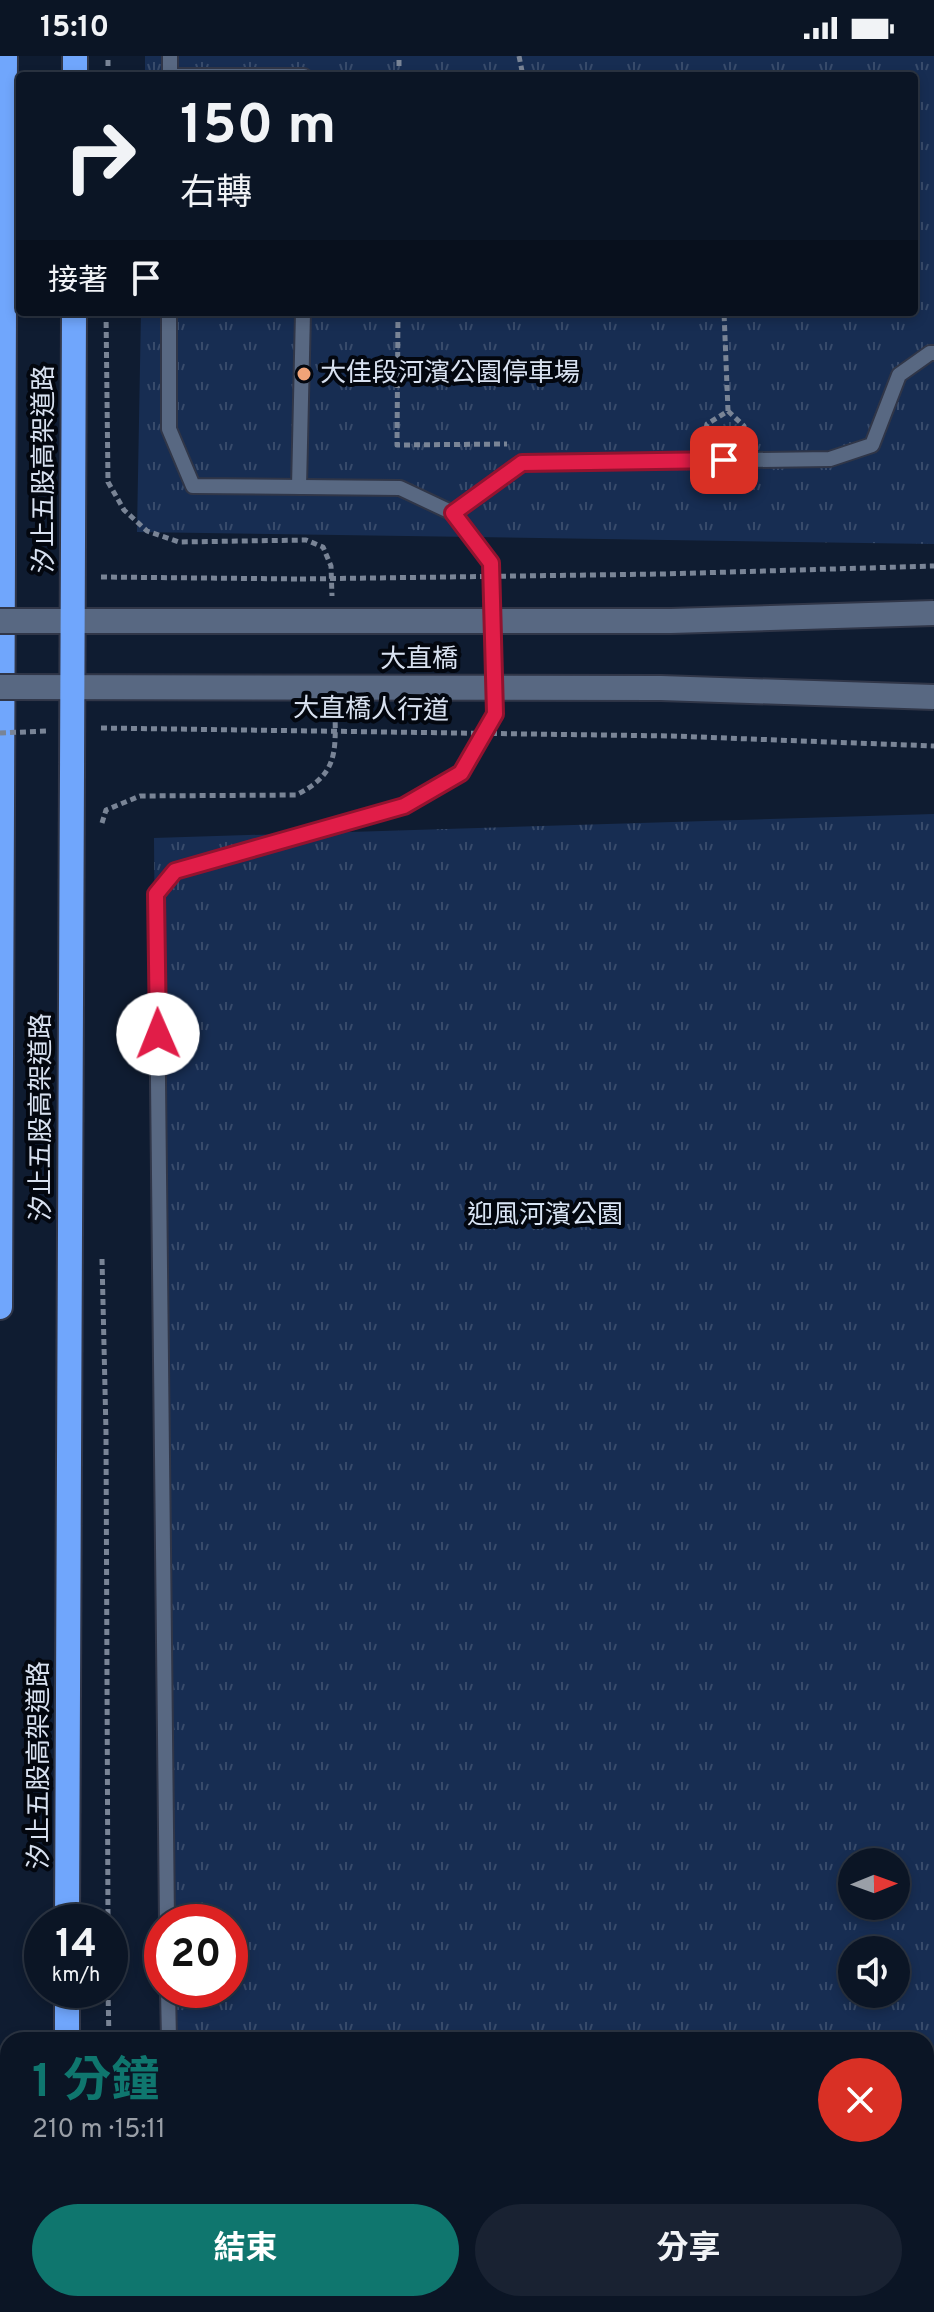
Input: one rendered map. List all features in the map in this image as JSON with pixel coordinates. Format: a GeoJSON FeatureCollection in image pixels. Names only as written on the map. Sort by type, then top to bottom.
{"type":"FeatureCollection","features":[{"type":"Feature","properties":{"kind":"highway"},"geometry":{"type":"LineString","coordinates":[[0,1307],[5,56]]}},
{"type":"Feature","properties":{"kind":"highway","name":"汐止五股高架道路"},"geometry":{"type":"LineString","coordinates":[[67,1904],[74,316]]}},
{"type":"Feature","properties":{"kind":"highway"},"geometry":{"type":"LineString","coordinates":[[67,2008],[67,2032]]}},
{"type":"Feature","properties":{"kind":"main road","name":"大直橋"},"geometry":{"type":"LineString","coordinates":[[0,621],[671,621],[934,613]]}},
{"type":"Feature","properties":{"kind":"main road","name":"大直橋"},"geometry":{"type":"LineString","coordinates":[[0,687],[661,688],[934,697]]}},
{"type":"Feature","properties":{"kind":"lane"},"geometry":{"type":"LineString","coordinates":[[167,1904],[156,894],[175,871],[404,806],[461,773],[495,714],[491,563],[453,513],[400,488],[193,486],[169,429],[169,316]]}},
{"type":"Feature","properties":{"kind":"lane"},"geometry":{"type":"LineString","coordinates":[[299,487],[303,316]]}},
{"type":"Feature","properties":{"kind":"lane"},"geometry":{"type":"LineString","coordinates":[[453,513],[522,463],[830,459],[872,445],[899,375],[934,353]]}},
{"type":"Feature","properties":{"kind":"lane"},"geometry":{"type":"LineString","coordinates":[[168,2008],[169,2032]]}},
{"type":"Feature","properties":{"kind":"path"},"geometry":{"type":"LineString","coordinates":[[398,316],[397,445],[520,443]]}},
{"type":"Feature","properties":{"kind":"path"},"geometry":{"type":"LineString","coordinates":[[704,460],[707,424],[728,411],[724,316]]}},
{"type":"Feature","properties":{"kind":"path"},"geometry":{"type":"LineString","coordinates":[[97,577],[663,574],[934,566]]}},
{"type":"Feature","properties":{"kind":"path","name":"大直橋人行道"},"geometry":{"type":"LineString","coordinates":[[94,728],[672,736],[934,746]]}},
{"type":"Feature","properties":{"kind":"path"},"geometry":{"type":"LineString","coordinates":[[0,733],[63,730]]}},
{"type":"Feature","properties":{"kind":"path"},"geometry":{"type":"LineString","coordinates":[[108,2008],[109,2032]]}},
{"type":"Feature","properties":{"kind":"green space"},"geometry":{"type":"Polygon","coordinates":[[[145,56],[934,56],[934,544],[137,532],[141,316],[918,316],[918,72],[145,72],[145,56]]]}},
{"type":"Feature","properties":{"kind":"green space","name":"迎風河濱公園"},"geometry":{"type":"Polygon","coordinates":[[[934,814],[934,2032],[164,2032],[164,2008],[248,2008],[248,1904],[163,1904],[154,838],[934,814]]]}},
{"type":"Feature","properties":{"kind":"place","name":"大佳段河濱公園停車場"},"geometry":{"type":"Point","coordinates":[304,374]}},
{"type":"Feature","properties":{"kind":"route"},"geometry":{"type":"LineString","coordinates":[[158,1034],[156,894],[175,871],[404,806],[461,773],[495,714],[491,563],[453,513],[522,463],[724,460]]}}]}
